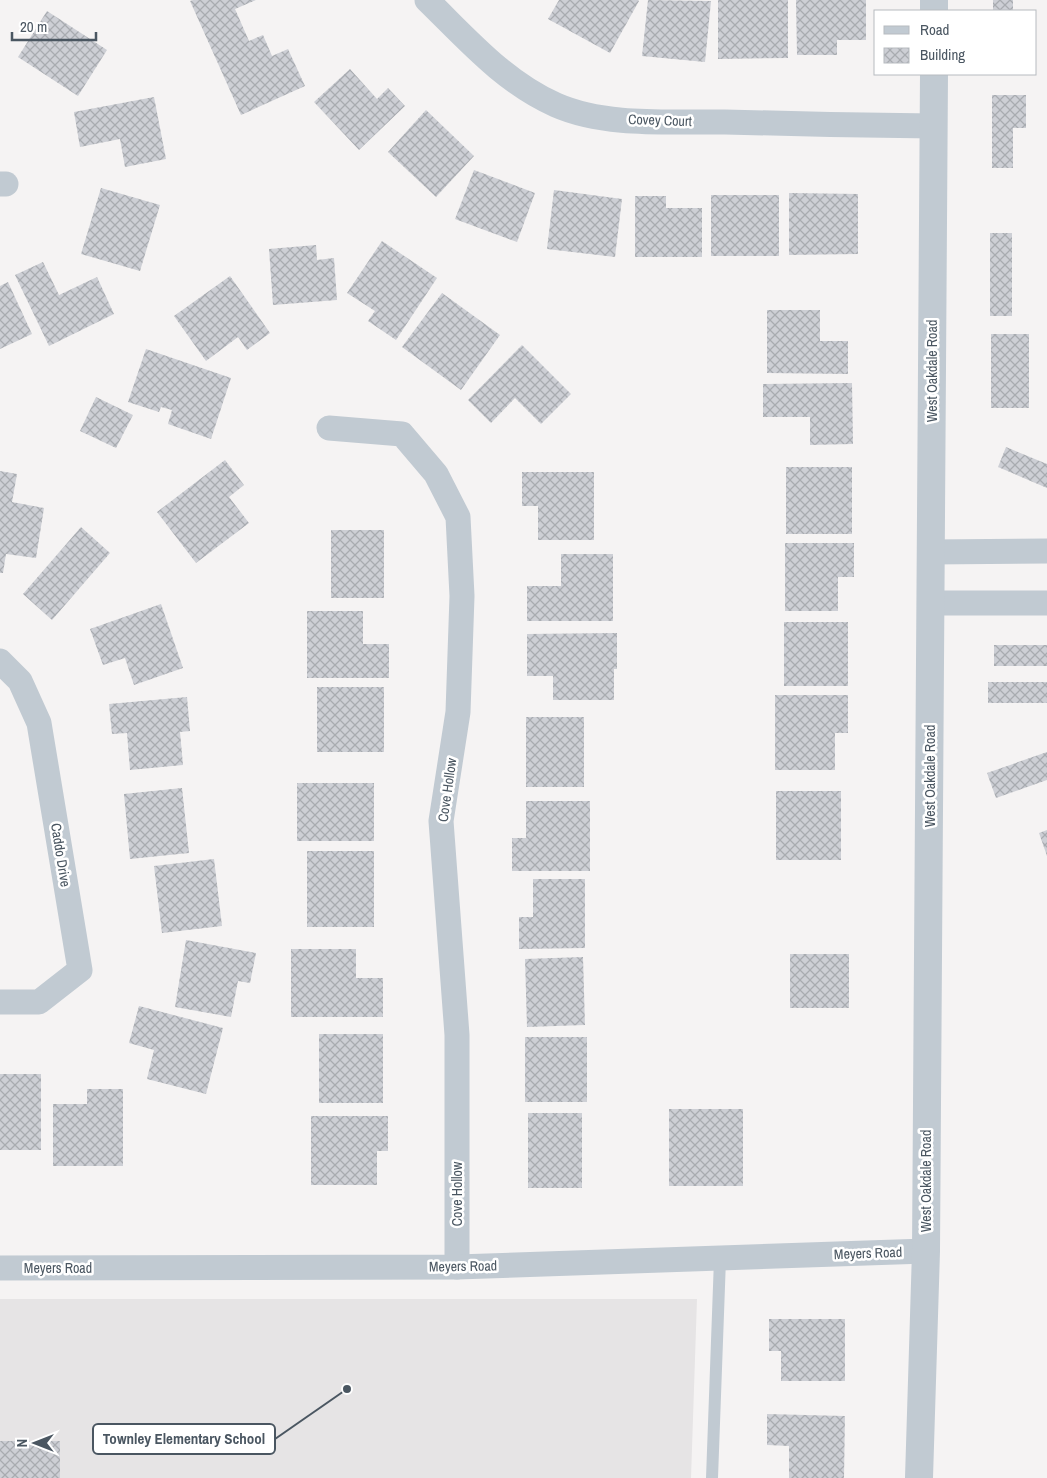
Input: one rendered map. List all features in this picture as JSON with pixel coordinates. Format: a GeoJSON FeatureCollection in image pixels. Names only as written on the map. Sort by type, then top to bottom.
{"type":"FeatureCollection","features":[{"type":"Feature","properties":{"kind":"street","name":"Covey Court"},"geometry":{"type":"LineString","coordinates":[[427,0],[488,60],[519,84],[556,105],[594,117],[646,121],[934,126]]}},
{"type":"Feature","properties":{"kind":"street","name":"West Oakdale Road"},"geometry":{"type":"LineString","coordinates":[[919,1478],[926,1252],[934,75]]}},
{"type":"Feature","properties":{"kind":"street","name":"Cove Hollow"},"geometry":{"type":"LineString","coordinates":[[329,428],[402,434],[436,474],[458,517],[462,596],[458,712],[441,821],[456,1035],[456,1267]]}},
{"type":"Feature","properties":{"kind":"street"},"geometry":{"type":"LineString","coordinates":[[930,552],[1047,551]]}},
{"type":"Feature","properties":{"kind":"street"},"geometry":{"type":"LineString","coordinates":[[931,603],[1047,603]]}},
{"type":"Feature","properties":{"kind":"street","name":"Caddo Drive"},"geometry":{"type":"LineString","coordinates":[[0,661],[20,681],[39,723],[80,970],[39,1002],[0,1002]]}},
{"type":"Feature","properties":{"kind":"street","name":"Meyers Road"},"geometry":{"type":"LineString","coordinates":[[0,1268],[456,1267],[926,1252]]}},
{"type":"Feature","properties":{"kind":"lane"},"geometry":{"type":"LineString","coordinates":[[712,1478],[720,1258]]}},
{"type":"Feature","properties":{"kind":"shaded area"},"geometry":{"type":"Polygon","coordinates":[[[0,1299],[697,1299],[691,1478],[0,1478],[0,1299]]]}},
{"type":"Feature","properties":{"kind":"building"},"geometry":{"type":"Polygon","coordinates":[[[256,0],[235,9],[249,41],[263,35],[272,56],[288,49],[305,86],[241,115],[190,1],[256,0]]]}},
{"type":"Feature","properties":{"kind":"building"},"geometry":{"type":"Polygon","coordinates":[[[559,0],[639,1],[610,53],[548,19],[559,0]]]}},
{"type":"Feature","properties":{"kind":"building"},"geometry":{"type":"Polygon","coordinates":[[[648,0],[711,1],[705,62],[642,56],[648,0]]]}},
{"type":"Feature","properties":{"kind":"building"},"geometry":{"type":"Polygon","coordinates":[[[718,0],[788,0],[788,58],[718,59],[718,0]]]}},
{"type":"Feature","properties":{"kind":"building"},"geometry":{"type":"Polygon","coordinates":[[[796,0],[866,0],[866,40],[837,40],[837,55],[797,55],[796,0]]]}},
{"type":"Feature","properties":{"kind":"building"},"geometry":{"type":"Polygon","coordinates":[[[993,0],[1013,0],[1013,10],[993,10],[993,0]]]}},
{"type":"Feature","properties":{"kind":"building"},"geometry":{"type":"Polygon","coordinates":[[[47,11],[107,50],[78,96],[18,57],[47,11]]]}},
{"type":"Feature","properties":{"kind":"building"},"geometry":{"type":"Polygon","coordinates":[[[350,69],[377,99],[388,88],[405,106],[359,150],[314,102],[350,69]]]}},
{"type":"Feature","properties":{"kind":"building"},"geometry":{"type":"Polygon","coordinates":[[[992,95],[1026,95],[1026,128],[1013,128],[1013,168],[992,168],[992,95]]]}},
{"type":"Feature","properties":{"kind":"building"},"geometry":{"type":"Polygon","coordinates":[[[154,97],[166,159],[125,167],[120,139],[80,147],[74,112],[154,97]]]}},
{"type":"Feature","properties":{"kind":"building"},"geometry":{"type":"Polygon","coordinates":[[[426,110],[474,156],[436,197],[388,152],[426,110]]]}},
{"type":"Feature","properties":{"kind":"building"},"geometry":{"type":"Polygon","coordinates":[[[474,170],[535,193],[517,242],[455,219],[474,170]]]}},
{"type":"Feature","properties":{"kind":"building"},"geometry":{"type":"Polygon","coordinates":[[[101,188],[160,205],[140,271],[81,254],[101,188]]]}},
{"type":"Feature","properties":{"kind":"building"},"geometry":{"type":"Polygon","coordinates":[[[554,190],[622,199],[615,257],[547,249],[554,190]]]}},
{"type":"Feature","properties":{"kind":"building"},"geometry":{"type":"Polygon","coordinates":[[[789,193],[858,194],[858,254],[789,255],[789,193]]]}},
{"type":"Feature","properties":{"kind":"building"},"geometry":{"type":"Polygon","coordinates":[[[711,195],[779,195],[779,256],[711,256],[711,195]]]}},
{"type":"Feature","properties":{"kind":"building"},"geometry":{"type":"Polygon","coordinates":[[[635,196],[666,196],[666,208],[702,208],[702,257],[635,257],[635,196]]]}},
{"type":"Feature","properties":{"kind":"building"},"geometry":{"type":"Polygon","coordinates":[[[990,233],[1012,233],[1012,316],[990,316],[990,233]]]}},
{"type":"Feature","properties":{"kind":"building"},"geometry":{"type":"Polygon","coordinates":[[[382,241],[437,278],[396,340],[368,321],[375,311],[347,293],[382,241]]]}},
{"type":"Feature","properties":{"kind":"building"},"geometry":{"type":"Polygon","coordinates":[[[316,245],[317,260],[334,258],[337,300],[273,305],[269,249],[316,245]]]}},
{"type":"Feature","properties":{"kind":"building"},"geometry":{"type":"Polygon","coordinates":[[[43,262],[59,295],[97,277],[114,314],[49,346],[15,275],[43,262]]]}},
{"type":"Feature","properties":{"kind":"building"},"geometry":{"type":"Polygon","coordinates":[[[230,276],[270,333],[247,350],[238,337],[206,361],[174,316],[230,276]]]}},
{"type":"Feature","properties":{"kind":"building"},"geometry":{"type":"Polygon","coordinates":[[[8,282],[32,334],[0,349],[0,286],[8,282]]]}},
{"type":"Feature","properties":{"kind":"building"},"geometry":{"type":"Polygon","coordinates":[[[442,293],[500,335],[461,390],[402,347],[442,293]]]}},
{"type":"Feature","properties":{"kind":"building"},"geometry":{"type":"Polygon","coordinates":[[[767,310],[820,310],[820,341],[848,341],[848,374],[767,373],[767,310]]]}},
{"type":"Feature","properties":{"kind":"building"},"geometry":{"type":"Polygon","coordinates":[[[991,334],[1029,334],[1029,408],[991,408],[991,334]]]}},
{"type":"Feature","properties":{"kind":"building"},"geometry":{"type":"Polygon","coordinates":[[[522,345],[571,394],[541,424],[515,398],[491,423],[468,400],[522,345]]]}},
{"type":"Feature","properties":{"kind":"building"},"geometry":{"type":"Polygon","coordinates":[[[146,349],[231,378],[211,439],[168,424],[172,410],[161,407],[159,412],[128,402],[146,349]]]}},
{"type":"Feature","properties":{"kind":"building"},"geometry":{"type":"Polygon","coordinates":[[[852,383],[853,444],[810,445],[810,417],[763,417],[763,384],[852,383]]]}},
{"type":"Feature","properties":{"kind":"building"},"geometry":{"type":"Polygon","coordinates":[[[96,397],[133,415],[116,448],[80,431],[96,397]]]}},
{"type":"Feature","properties":{"kind":"building"},"geometry":{"type":"Polygon","coordinates":[[[1006,447],[1047,464],[1047,488],[998,467],[1006,447]]]}},
{"type":"Feature","properties":{"kind":"building"},"geometry":{"type":"Polygon","coordinates":[[[225,460],[244,485],[229,497],[249,523],[196,563],[157,512],[225,460]]]}},
{"type":"Feature","properties":{"kind":"building"},"geometry":{"type":"Polygon","coordinates":[[[786,467],[852,467],[852,534],[786,534],[786,467]]]}},
{"type":"Feature","properties":{"kind":"building"},"geometry":{"type":"Polygon","coordinates":[[[0,471],[17,474],[12,502],[44,508],[36,558],[6,554],[3,573],[0,573],[0,471]]]}},
{"type":"Feature","properties":{"kind":"building"},"geometry":{"type":"Polygon","coordinates":[[[522,472],[594,472],[594,540],[538,540],[538,506],[522,506],[522,472]]]}},
{"type":"Feature","properties":{"kind":"building"},"geometry":{"type":"Polygon","coordinates":[[[81,527],[110,553],[52,620],[23,594],[81,527]]]}},
{"type":"Feature","properties":{"kind":"building"},"geometry":{"type":"Polygon","coordinates":[[[331,530],[384,530],[384,598],[331,598],[331,530]]]}},
{"type":"Feature","properties":{"kind":"building"},"geometry":{"type":"Polygon","coordinates":[[[785,543],[854,543],[854,577],[838,577],[838,611],[785,611],[785,543]]]}},
{"type":"Feature","properties":{"kind":"building"},"geometry":{"type":"Polygon","coordinates":[[[561,554],[613,554],[613,621],[527,621],[527,586],[561,586],[561,554]]]}},
{"type":"Feature","properties":{"kind":"building"},"geometry":{"type":"Polygon","coordinates":[[[161,604],[183,668],[134,685],[125,658],[103,665],[90,629],[161,604]]]}},
{"type":"Feature","properties":{"kind":"building"},"geometry":{"type":"Polygon","coordinates":[[[307,611],[363,611],[363,644],[389,644],[389,678],[307,678],[307,611]]]}},
{"type":"Feature","properties":{"kind":"building"},"geometry":{"type":"Polygon","coordinates":[[[784,622],[848,622],[848,686],[784,686],[784,622]]]}},
{"type":"Feature","properties":{"kind":"building"},"geometry":{"type":"Polygon","coordinates":[[[617,633],[617,669],[614,669],[614,700],[553,700],[553,676],[527,676],[527,634],[617,633]]]}},
{"type":"Feature","properties":{"kind":"building"},"geometry":{"type":"Polygon","coordinates":[[[994,645],[1047,645],[1047,666],[994,666],[994,645]]]}},
{"type":"Feature","properties":{"kind":"building"},"geometry":{"type":"Polygon","coordinates":[[[988,682],[1047,682],[1047,703],[988,703],[988,682]]]}},
{"type":"Feature","properties":{"kind":"building"},"geometry":{"type":"Polygon","coordinates":[[[317,687],[384,687],[384,752],[317,752],[317,687]]]}},
{"type":"Feature","properties":{"kind":"building"},"geometry":{"type":"Polygon","coordinates":[[[775,695],[848,695],[848,733],[835,733],[835,770],[775,770],[775,695]]]}},
{"type":"Feature","properties":{"kind":"building"},"geometry":{"type":"Polygon","coordinates":[[[187,697],[190,731],[180,732],[183,765],[130,770],[127,733],[112,734],[109,704],[187,697]]]}},
{"type":"Feature","properties":{"kind":"building"},"geometry":{"type":"Polygon","coordinates":[[[526,717],[584,717],[584,787],[526,787],[526,717]]]}},
{"type":"Feature","properties":{"kind":"building"},"geometry":{"type":"Polygon","coordinates":[[[1047,752],[1047,780],[996,798],[987,773],[1047,752]]]}},
{"type":"Feature","properties":{"kind":"building"},"geometry":{"type":"Polygon","coordinates":[[[297,783],[374,783],[374,841],[297,841],[297,783]]]}},
{"type":"Feature","properties":{"kind":"building"},"geometry":{"type":"Polygon","coordinates":[[[182,788],[189,853],[130,859],[124,794],[182,788]]]}},
{"type":"Feature","properties":{"kind":"building"},"geometry":{"type":"Polygon","coordinates":[[[776,791],[841,791],[841,860],[776,860],[776,791]]]}},
{"type":"Feature","properties":{"kind":"building"},"geometry":{"type":"Polygon","coordinates":[[[526,801],[590,801],[590,871],[512,871],[512,838],[526,838],[526,801]]]}},
{"type":"Feature","properties":{"kind":"building"},"geometry":{"type":"Polygon","coordinates":[[[1047,830],[1047,856],[1039,833],[1047,830]]]}},
{"type":"Feature","properties":{"kind":"building"},"geometry":{"type":"Polygon","coordinates":[[[307,851],[374,851],[374,927],[307,927],[307,851]]]}},
{"type":"Feature","properties":{"kind":"building"},"geometry":{"type":"Polygon","coordinates":[[[214,859],[222,926],[162,933],[154,866],[214,859]]]}},
{"type":"Feature","properties":{"kind":"building"},"geometry":{"type":"Polygon","coordinates":[[[533,879],[585,879],[585,948],[519,949],[519,917],[533,917],[533,879]]]}},
{"type":"Feature","properties":{"kind":"building"},"geometry":{"type":"Polygon","coordinates":[[[186,940],[256,953],[250,983],[238,981],[231,1017],[175,1007],[186,940]]]}},
{"type":"Feature","properties":{"kind":"building"},"geometry":{"type":"Polygon","coordinates":[[[291,949],[356,949],[356,978],[383,978],[383,1017],[291,1017],[291,949]]]}},
{"type":"Feature","properties":{"kind":"building"},"geometry":{"type":"Polygon","coordinates":[[[790,954],[849,954],[849,1008],[790,1008],[790,954]]]}},
{"type":"Feature","properties":{"kind":"building"},"geometry":{"type":"Polygon","coordinates":[[[583,957],[585,1025],[527,1027],[525,959],[583,957]]]}},
{"type":"Feature","properties":{"kind":"building"},"geometry":{"type":"Polygon","coordinates":[[[139,1006],[223,1028],[206,1094],[147,1079],[154,1050],[129,1043],[139,1006]]]}},
{"type":"Feature","properties":{"kind":"building"},"geometry":{"type":"Polygon","coordinates":[[[319,1034],[383,1034],[383,1103],[319,1103],[319,1034]]]}},
{"type":"Feature","properties":{"kind":"building"},"geometry":{"type":"Polygon","coordinates":[[[525,1037],[587,1037],[587,1102],[525,1102],[525,1037]]]}},
{"type":"Feature","properties":{"kind":"building"},"geometry":{"type":"Polygon","coordinates":[[[0,1074],[41,1074],[41,1150],[0,1150],[0,1074]]]}},
{"type":"Feature","properties":{"kind":"building"},"geometry":{"type":"Polygon","coordinates":[[[87,1089],[123,1089],[123,1166],[53,1166],[53,1104],[87,1104],[87,1089]]]}},
{"type":"Feature","properties":{"kind":"building"},"geometry":{"type":"Polygon","coordinates":[[[669,1109],[743,1109],[743,1186],[669,1186],[669,1109]]]}},
{"type":"Feature","properties":{"kind":"building"},"geometry":{"type":"Polygon","coordinates":[[[528,1113],[582,1113],[582,1188],[528,1188],[528,1113]]]}},
{"type":"Feature","properties":{"kind":"building"},"geometry":{"type":"Polygon","coordinates":[[[311,1116],[388,1116],[388,1151],[377,1151],[377,1185],[311,1185],[311,1116]]]}},
{"type":"Feature","properties":{"kind":"building"},"geometry":{"type":"Polygon","coordinates":[[[769,1319],[845,1319],[845,1381],[781,1381],[781,1351],[769,1351],[769,1319]]]}},
{"type":"Feature","properties":{"kind":"building"},"geometry":{"type":"Polygon","coordinates":[[[767,1414],[845,1416],[844,1478],[789,1478],[789,1446],[767,1445],[767,1414]]]}},
{"type":"Feature","properties":{"kind":"building"},"geometry":{"type":"Polygon","coordinates":[[[0,1441],[60,1441],[60,1478],[0,1478],[0,1441]]]}},
{"type":"Feature","properties":{"kind":"place","name":"Townley Elementary School"},"geometry":{"type":"Point","coordinates":[347,1389]}}]}
